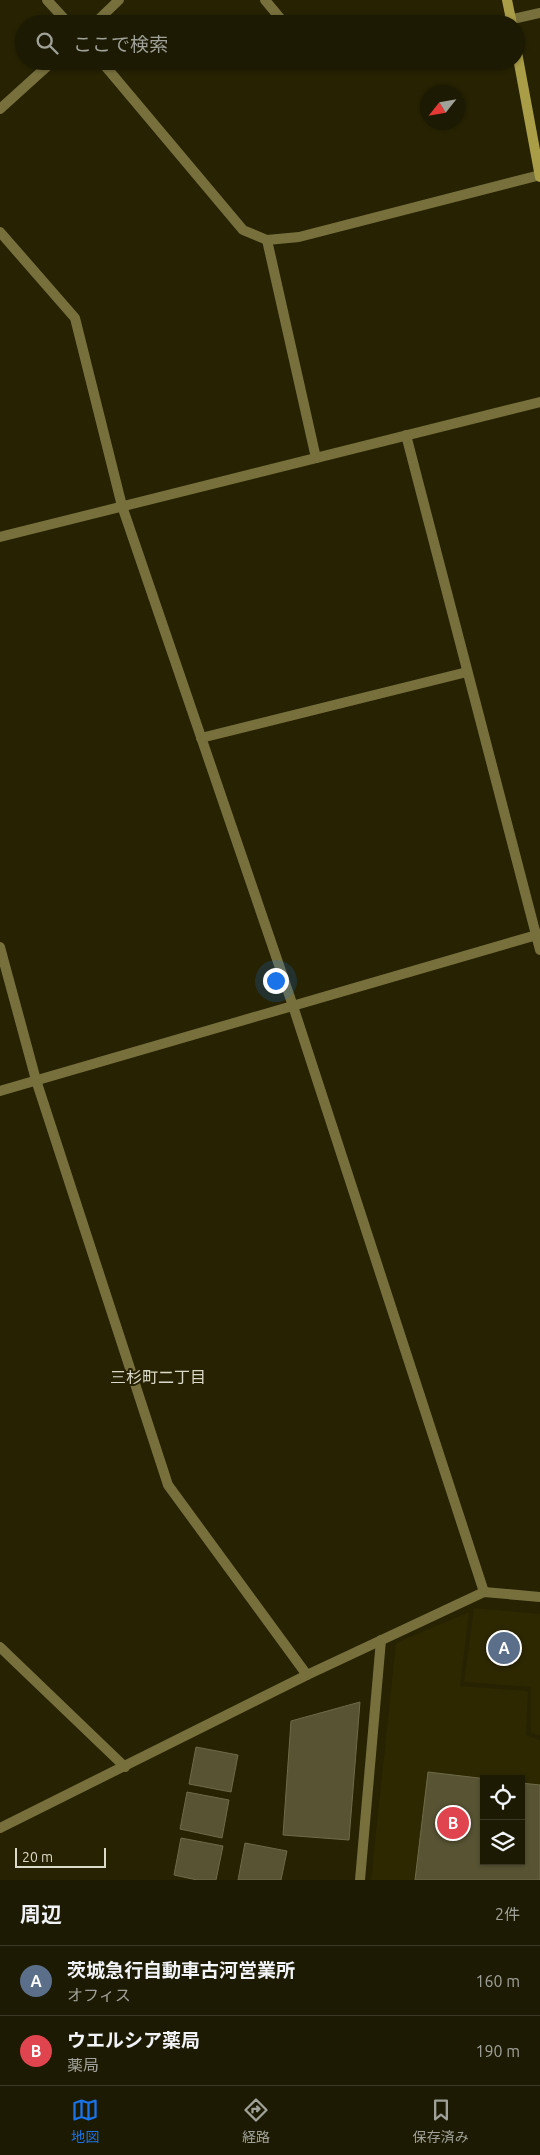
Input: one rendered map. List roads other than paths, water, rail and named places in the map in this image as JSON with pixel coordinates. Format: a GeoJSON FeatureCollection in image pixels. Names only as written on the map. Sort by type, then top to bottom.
{"type":"FeatureCollection","features":[{"type":"Feature","properties":{"kind":"street"},"geometry":{"type":"LineString","coordinates":[[47,0],[61,15]]}},
{"type":"Feature","properties":{"kind":"street"},"geometry":{"type":"LineString","coordinates":[[103,15],[119,0]]}},
{"type":"Feature","properties":{"kind":"street"},"geometry":{"type":"LineString","coordinates":[[265,0],[278,15]]}},
{"type":"Feature","properties":{"kind":"street"},"geometry":{"type":"LineString","coordinates":[[507,0],[510,15]]}},
{"type":"Feature","properties":{"kind":"street"},"geometry":{"type":"LineString","coordinates":[[525,18],[540,13]]}},
{"type":"Feature","properties":{"kind":"street"},"geometry":{"type":"LineString","coordinates":[[0,109],[43,70]]}},
{"type":"Feature","properties":{"kind":"street"},"geometry":{"type":"LineString","coordinates":[[109,70],[243,230],[267,240],[299,237],[540,176],[520,70]]}},
{"type":"Feature","properties":{"kind":"street"},"geometry":{"type":"LineString","coordinates":[[0,232],[75,318],[122,506],[293,1006],[484,1592]]}},
{"type":"Feature","properties":{"kind":"street"},"geometry":{"type":"LineString","coordinates":[[267,240],[316,458]]}},
{"type":"Feature","properties":{"kind":"street"},"geometry":{"type":"LineString","coordinates":[[0,536],[540,402]]}},
{"type":"Feature","properties":{"kind":"street"},"geometry":{"type":"LineString","coordinates":[[406,435],[467,672],[538,935],[540,950]]}},
{"type":"Feature","properties":{"kind":"street"},"geometry":{"type":"LineString","coordinates":[[201,738],[467,672]]}},
{"type":"Feature","properties":{"kind":"street"},"geometry":{"type":"LineString","coordinates":[[0,1091],[538,935]]}},
{"type":"Feature","properties":{"kind":"street"},"geometry":{"type":"LineString","coordinates":[[0,947],[36,1080],[168,1485],[307,1675]]}},
{"type":"Feature","properties":{"kind":"street"},"geometry":{"type":"LineString","coordinates":[[0,1828],[307,1675],[484,1592],[540,1597]]}},
{"type":"Feature","properties":{"kind":"street"},"geometry":{"type":"LineString","coordinates":[[360,1880],[381,1640]]}},
{"type":"Feature","properties":{"kind":"street"},"geometry":{"type":"LineString","coordinates":[[0,1647],[125,1767]]}},
{"type":"Feature","properties":{"kind":"place","name":"茨城急行自動車古河営業所"},"geometry":{"type":"Point","coordinates":[504,1648]}},
{"type":"Feature","properties":{"kind":"place","name":"ウエルシア薬局"},"geometry":{"type":"Point","coordinates":[453,1823]}},
{"type":"Feature","properties":{"kind":"district","name":"三杉町二丁目"},"geometry":{"type":"Point","coordinates":[158,1377]}}]}
